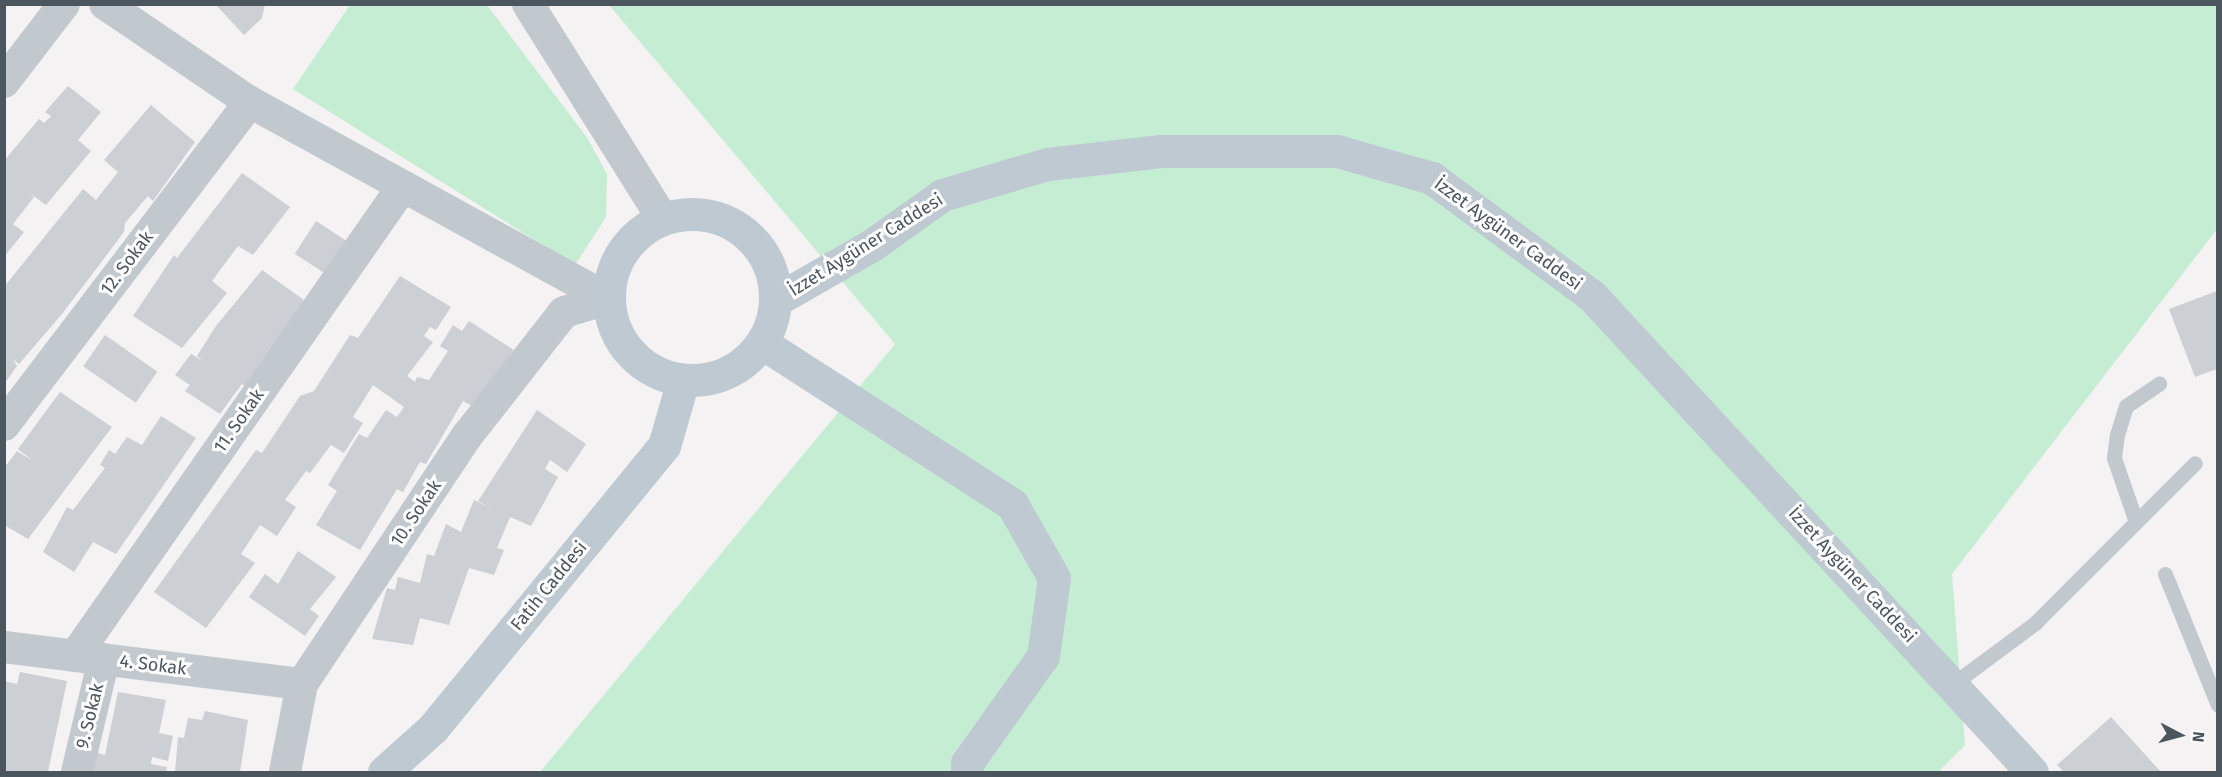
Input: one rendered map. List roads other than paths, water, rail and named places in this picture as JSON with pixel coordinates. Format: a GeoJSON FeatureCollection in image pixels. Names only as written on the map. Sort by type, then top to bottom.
{"type":"FeatureCollection","features":[{"type":"Feature","properties":{"kind":"street"},"geometry":{"type":"LineString","coordinates":[[4,82],[64,4]]}},
{"type":"Feature","properties":{"kind":"street"},"geometry":{"type":"LineString","coordinates":[[105,4],[250,102],[608,299]]}},
{"type":"Feature","properties":{"kind":"street"},"geometry":{"type":"LineString","coordinates":[[528,4],[662,218]]}},
{"type":"Feature","properties":{"kind":"street","name":"12. Sokak"},"geometry":{"type":"LineString","coordinates":[[4,424],[250,102]]}},
{"type":"Feature","properties":{"kind":"street","name":"İzzet Aygüner Caddesi"},"geometry":{"type":"LineString","coordinates":[[776,300],[872,245],[942,195],[1047,164],[1161,151],[1337,151],[1432,178],[1592,296],[2032,772]]}},
{"type":"Feature","properties":{"kind":"street","name":"11. Sokak"},"geometry":{"type":"LineString","coordinates":[[89,658],[403,186]]}},
{"type":"Feature","properties":{"kind":"street"},"geometry":{"type":"LineString","coordinates":[[689,212],[717,216],[741,228],[761,248],[773,272],[776,300],[762,343],[728,373],[683,380],[660,374],[623,344],[608,299],[623,250],[640,231],[662,218],[689,212]]}},
{"type":"Feature","properties":{"kind":"street","name":"10. Sokak"},"geometry":{"type":"LineString","coordinates":[[285,772],[302,684],[467,436],[564,312],[608,299]]}},
{"type":"Feature","properties":{"kind":"street"},"geometry":{"type":"LineString","coordinates":[[762,343],[1012,504],[1054,578],[1043,656],[967,763],[967,772]]}},
{"type":"Feature","properties":{"kind":"street","name":"Fatih Caddesi"},"geometry":{"type":"LineString","coordinates":[[384,772],[433,728],[664,446],[683,380]]}},
{"type":"Feature","properties":{"kind":"street","name":"4. Sokak"},"geometry":{"type":"LineString","coordinates":[[4,647],[302,684]]}},
{"type":"Feature","properties":{"kind":"street","name":"9. Sokak"},"geometry":{"type":"LineString","coordinates":[[76,772],[89,658]]}},
{"type":"Feature","properties":{"kind":"lane"},"geometry":{"type":"LineString","coordinates":[[2135,519],[2116,469],[2117,435],[2126,406],[2159,384]]}},
{"type":"Feature","properties":{"kind":"lane"},"geometry":{"type":"LineString","coordinates":[[1953,684],[2035,623],[2135,519],[2195,463]]}},
{"type":"Feature","properties":{"kind":"lane"},"geometry":{"type":"LineString","coordinates":[[2165,574],[2213,679],[2217,705]]}}]}
